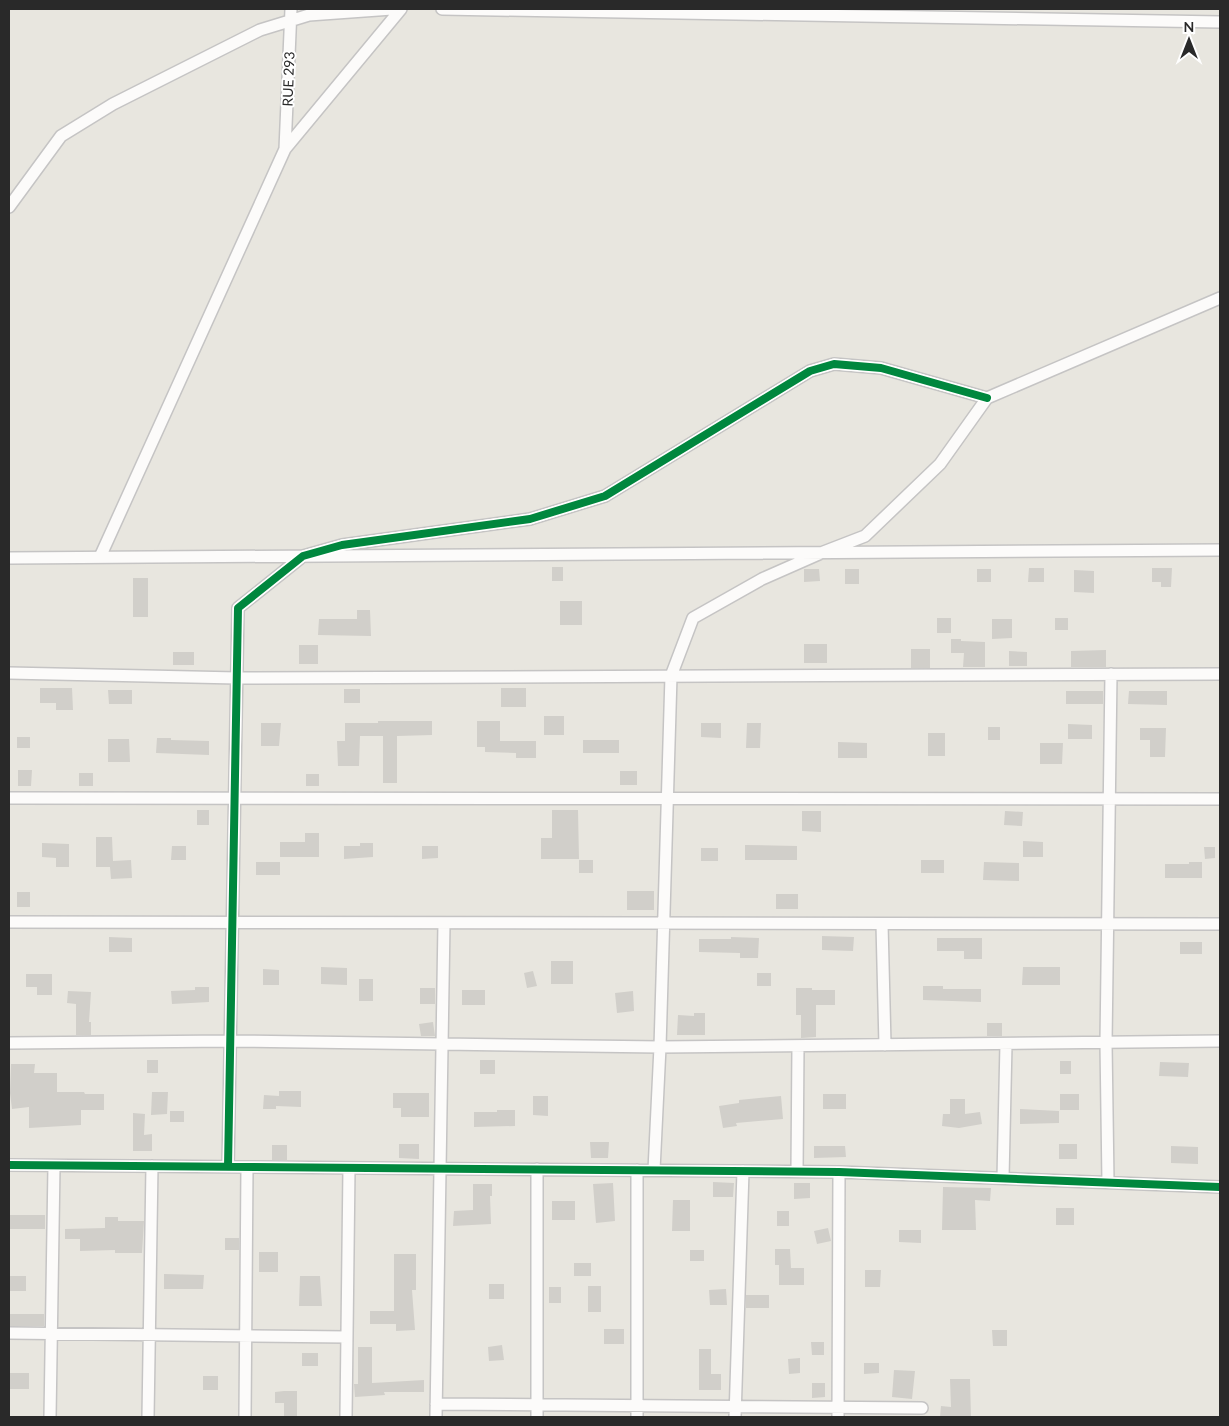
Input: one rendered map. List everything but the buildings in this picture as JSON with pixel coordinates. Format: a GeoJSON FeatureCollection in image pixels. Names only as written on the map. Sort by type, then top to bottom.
{"type":"FeatureCollection","features":[{"type":"Feature","properties":{"kind":"street","name":"RUE 293"},"geometry":{"type":"LineString","coordinates":[[285,149],[291,9]]}},
{"type":"Feature","properties":{"kind":"street"},"geometry":{"type":"LineString","coordinates":[[9,207],[61,136],[122,99],[260,30],[309,15],[392,9]]}},
{"type":"Feature","properties":{"kind":"street"},"geometry":{"type":"LineString","coordinates":[[100,557],[285,149],[401,9]]}},
{"type":"Feature","properties":{"kind":"street"},"geometry":{"type":"LineString","coordinates":[[442,9],[1026,14],[1134,21],[1220,22]]}},
{"type":"Feature","properties":{"kind":"street"},"geometry":{"type":"LineString","coordinates":[[1134,21],[1136,9]]}},
{"type":"Feature","properties":{"kind":"street"},"geometry":{"type":"LineString","coordinates":[[654,1170],[660,1047],[671,676],[693,618],[762,579],[865,536],[940,464],[987,398],[1220,298]]}},
{"type":"Feature","properties":{"kind":"street"},"geometry":{"type":"LineString","coordinates":[[228,1167],[238,608],[302,556],[342,545],[530,519],[605,496],[810,371],[834,364],[881,368],[987,398]]}},
{"type":"Feature","properties":{"kind":"street"},"geometry":{"type":"LineString","coordinates":[[9,558],[1220,550]]}},
{"type":"Feature","properties":{"kind":"street"},"geometry":{"type":"LineString","coordinates":[[9,673],[237,678],[1220,674]]}},
{"type":"Feature","properties":{"kind":"street"},"geometry":{"type":"LineString","coordinates":[[1108,1182],[1106,1042],[1111,674]]}},
{"type":"Feature","properties":{"kind":"street"},"geometry":{"type":"LineString","coordinates":[[9,798],[1220,799]]}},
{"type":"Feature","properties":{"kind":"street"},"geometry":{"type":"LineString","coordinates":[[9,922],[1220,924]]}},
{"type":"Feature","properties":{"kind":"street"},"geometry":{"type":"LineString","coordinates":[[436,1417],[444,923]]}},
{"type":"Feature","properties":{"kind":"street"},"geometry":{"type":"LineString","coordinates":[[882,924],[885,1045]]}},
{"type":"Feature","properties":{"kind":"street"},"geometry":{"type":"LineString","coordinates":[[9,1043],[230,1041],[660,1047],[1220,1042]]}},
{"type":"Feature","properties":{"kind":"street"},"geometry":{"type":"LineString","coordinates":[[1003,1178],[1006,1044]]}},
{"type":"Feature","properties":{"kind":"street"},"geometry":{"type":"LineString","coordinates":[[797,1171],[798,1046]]}},
{"type":"Feature","properties":{"kind":"street"},"geometry":{"type":"LineString","coordinates":[[9,1165],[797,1171],[1220,1187]]}},
{"type":"Feature","properties":{"kind":"street"},"geometry":{"type":"LineString","coordinates":[[50,1417],[54,1166]]}},
{"type":"Feature","properties":{"kind":"street"},"geometry":{"type":"LineString","coordinates":[[148,1417],[152,1166]]}},
{"type":"Feature","properties":{"kind":"street"},"geometry":{"type":"LineString","coordinates":[[245,1417],[247,1167]]}},
{"type":"Feature","properties":{"kind":"street"},"geometry":{"type":"LineString","coordinates":[[346,1417],[349,1168]]}},
{"type":"Feature","properties":{"kind":"street"},"geometry":{"type":"LineString","coordinates":[[537,1169],[537,1417]]}},
{"type":"Feature","properties":{"kind":"street"},"geometry":{"type":"LineString","coordinates":[[637,1411],[638,1170]]}},
{"type":"Feature","properties":{"kind":"street"},"geometry":{"type":"LineString","coordinates":[[735,1412],[743,1171]]}},
{"type":"Feature","properties":{"kind":"street"},"geometry":{"type":"LineString","coordinates":[[838,1412],[839,1172]]}},
{"type":"Feature","properties":{"kind":"street"},"geometry":{"type":"LineString","coordinates":[[9,1333],[346,1337]]}},
{"type":"Feature","properties":{"kind":"street"},"geometry":{"type":"LineString","coordinates":[[436,1404],[537,1405],[637,1411],[735,1412],[838,1412],[922,1408]]}},
{"type":"Feature","properties":{"kind":"cycle path"},"geometry":{"type":"LineString","coordinates":[[228,1167],[238,608],[303,556],[342,545],[530,519],[605,496],[810,371],[834,364],[881,368],[987,398]]}},
{"type":"Feature","properties":{"kind":"cycle path"},"geometry":{"type":"LineString","coordinates":[[9,1165],[839,1172],[1220,1187]]}}]}
